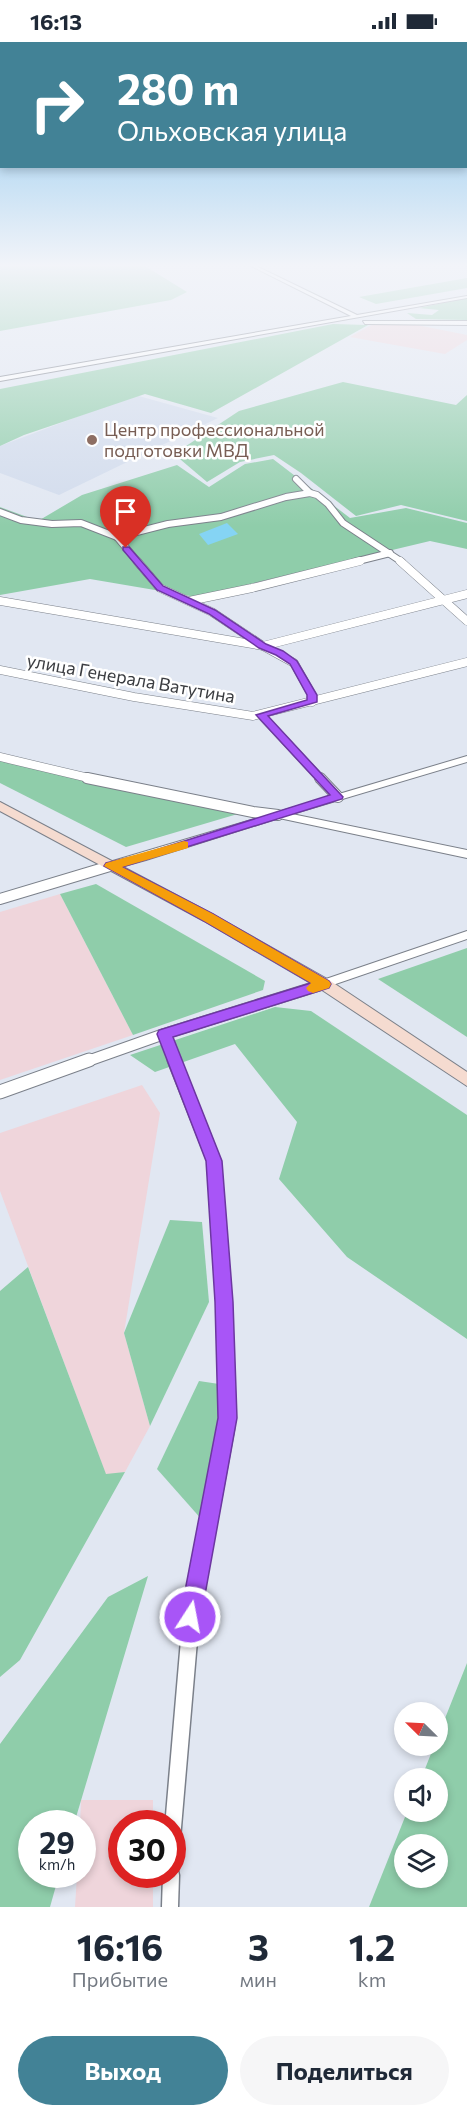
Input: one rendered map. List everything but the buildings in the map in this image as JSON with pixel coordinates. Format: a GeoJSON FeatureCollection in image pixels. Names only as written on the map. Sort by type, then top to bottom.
{"type":"FeatureCollection","features":[{"type":"Feature","properties":{"kind":"main road"},"geometry":{"type":"LineString","coordinates":[[0,806],[209,918],[324,984],[467,1080]]}},
{"type":"Feature","properties":{"kind":"street"},"geometry":{"type":"LineString","coordinates":[[0,379],[155,353]]}},
{"type":"Feature","properties":{"kind":"street"},"geometry":{"type":"LineString","coordinates":[[296,479],[310,493]]}},
{"type":"Feature","properties":{"kind":"street"},"geometry":{"type":"LineString","coordinates":[[117,537],[168,524],[221,517],[286,497],[310,493],[317,495],[327,504],[343,523],[390,554],[467,621]]}},
{"type":"Feature","properties":{"kind":"street"},"geometry":{"type":"LineString","coordinates":[[0,512],[21,520],[52,524],[81,524],[117,537],[160,588],[212,612],[263,646],[294,663],[312,695],[312,702]]}},
{"type":"Feature","properties":{"kind":"street"},"geometry":{"type":"LineString","coordinates":[[189,601],[390,554]]}},
{"type":"Feature","properties":{"kind":"street"},"geometry":{"type":"LineString","coordinates":[[0,601],[263,646],[467,594]]}},
{"type":"Feature","properties":{"kind":"street","name":"улица Генерала Ватутина"},"geometry":{"type":"LineString","coordinates":[[0,670],[134,698],[253,716],[467,663]]}},
{"type":"Feature","properties":{"kind":"street"},"geometry":{"type":"LineString","coordinates":[[261,715],[338,797]]}},
{"type":"Feature","properties":{"kind":"street"},"geometry":{"type":"LineString","coordinates":[[0,757],[150,791],[278,815],[467,855]]}},
{"type":"Feature","properties":{"kind":"street"},"geometry":{"type":"LineString","coordinates":[[0,899],[467,759]]}},
{"type":"Feature","properties":{"kind":"street"},"geometry":{"type":"LineString","coordinates":[[0,1092],[165,1034],[324,984],[467,935]]}},
{"type":"Feature","properties":{"kind":"street"},"geometry":{"type":"LineString","coordinates":[[165,1034],[214,1161],[224,1302],[228,1418],[190,1617],[174,1810]]}},
{"type":"Feature","properties":{"kind":"street"},"geometry":{"type":"LineString","coordinates":[[170,1907],[171,1888]]}},
{"type":"Feature","properties":{"kind":"shaded area","name":"Центр профессиональной подготовки МВД"},"geometry":{"type":"Polygon","coordinates":[[[135,395],[218,418],[59,495],[0,473],[0,446],[135,395]]]}},
{"type":"Feature","properties":{"kind":"shaded area"},"geometry":{"type":"Polygon","coordinates":[[[60,894],[133,1035],[0,1080],[0,912],[60,894]]]}},
{"type":"Feature","properties":{"kind":"shaded area"},"geometry":{"type":"Polygon","coordinates":[[[142,1085],[160,1113],[124,1333],[150,1426],[125,1472],[106,1475],[0,1191],[0,1133],[142,1085]]]}},
{"type":"Feature","properties":{"kind":"shaded area"},"geometry":{"type":"Polygon","coordinates":[[[81,1800],[153,1800],[153,1810],[108,1810],[108,1888],[153,1888],[153,1907],[75,1907],[76,1888],[96,1888],[96,1810],[81,1810],[81,1800]]]}},
{"type":"Feature","properties":{"kind":"green space"},"geometry":{"type":"Polygon","coordinates":[[[184,353],[318,353],[211,413],[145,394],[24,435],[0,446],[0,389],[184,353]]]}},
{"type":"Feature","properties":{"kind":"green space"},"geometry":{"type":"Polygon","coordinates":[[[343,382],[456,405],[467,395],[467,521],[401,505],[356,516],[274,455],[240,462],[207,482],[174,454],[239,411],[343,382]]]}},
{"type":"Feature","properties":{"kind":"green space"},"geometry":{"type":"Polygon","coordinates":[[[273,459],[350,518],[406,508],[467,523],[467,549],[430,541],[196,597],[90,579],[0,595],[0,507],[38,521],[82,495],[177,465],[209,487],[245,464],[273,459]]]}},
{"type":"Feature","properties":{"kind":"green space"},"geometry":{"type":"Polygon","coordinates":[[[0,760],[241,813],[126,847],[0,783],[0,760]]]}},
{"type":"Feature","properties":{"kind":"green space"},"geometry":{"type":"Polygon","coordinates":[[[96,884],[265,981],[263,990],[133,1035],[60,894],[96,884]]]}},
{"type":"Feature","properties":{"kind":"green space"},"geometry":{"type":"Polygon","coordinates":[[[467,948],[467,1037],[378,979],[467,948]]]}},
{"type":"Feature","properties":{"kind":"green space"},"geometry":{"type":"Polygon","coordinates":[[[275,1007],[311,1011],[467,1115],[467,1339],[347,1257],[279,1179],[297,1122],[235,1044],[155,1072],[130,1055],[275,1007]]]}},
{"type":"Feature","properties":{"kind":"green space"},"geometry":{"type":"Polygon","coordinates":[[[170,1220],[202,1222],[209,1302],[150,1426],[124,1333],[170,1220]]]}},
{"type":"Feature","properties":{"kind":"green space"},"geometry":{"type":"Polygon","coordinates":[[[28,1267],[106,1474],[125,1472],[20,1660],[0,1677],[0,1291],[28,1267]]]}},
{"type":"Feature","properties":{"kind":"green space"},"geometry":{"type":"Polygon","coordinates":[[[199,1381],[219,1384],[225,1417],[203,1521],[157,1469],[199,1381]]]}},
{"type":"Feature","properties":{"kind":"green space"},"geometry":{"type":"Polygon","coordinates":[[[148,1576],[78,1810],[18,1810],[18,1888],[55,1888],[50,1907],[0,1907],[0,1744],[108,1597],[148,1576]]]}},
{"type":"Feature","properties":{"kind":"green space"},"geometry":{"type":"Polygon","coordinates":[[[467,1663],[467,1907],[369,1907],[394,1844],[394,1888],[448,1888],[448,1834],[398,1834],[403,1822],[448,1822],[448,1768],[425,1768],[430,1756],[448,1756],[448,1711],[467,1663]]]}},
{"type":"Feature","properties":{"kind":"water"},"geometry":{"type":"Polygon","coordinates":[[[227,523],[238,534],[208,545],[199,534],[227,523]]]}},
{"type":"Feature","properties":{"kind":"slow traffic"},"geometry":{"type":"LineString","coordinates":[[184,845],[110,866],[209,918],[324,984],[313,988]]}},
{"type":"Feature","properties":{"kind":"place","name":"Центр профессиональной подготовки МВД"},"geometry":{"type":"Point","coordinates":[92,440]}},
{"type":"Feature","properties":{"kind":"route"},"geometry":{"type":"LineString","coordinates":[[126,548],[160,588],[212,612],[263,646],[294,663],[312,695],[312,702],[261,715],[338,797],[110,866],[209,918],[324,984],[165,1034],[214,1161],[224,1302],[228,1418],[190,1617]]}}]}
